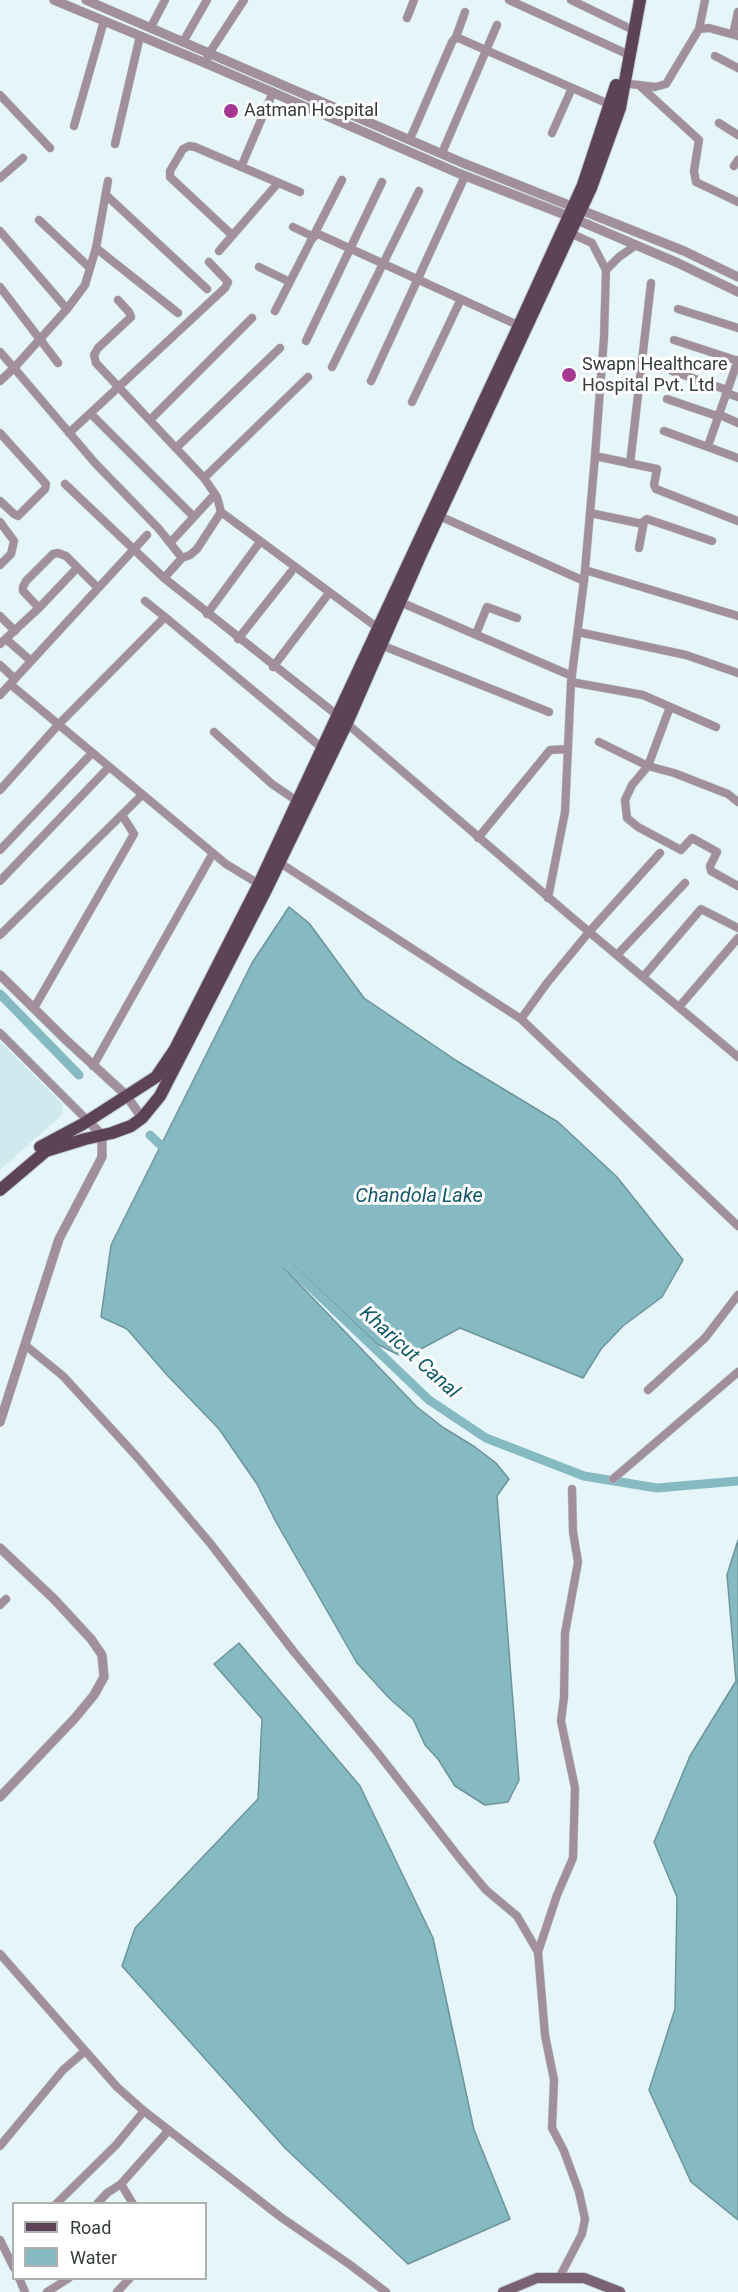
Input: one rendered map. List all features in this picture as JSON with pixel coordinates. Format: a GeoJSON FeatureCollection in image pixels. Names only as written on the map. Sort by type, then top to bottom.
{"type":"FeatureCollection","features":[{"type":"Feature","properties":{"kind":"main road"},"geometry":{"type":"LineString","coordinates":[[0,1181],[42,1146],[88,1121],[156,1077],[175,1048],[259,884],[275,860],[297,801],[322,748],[341,720],[378,628],[436,514],[575,213],[620,108],[625,53],[635,0]]}},
{"type":"Feature","properties":{"kind":"main road"},"geometry":{"type":"LineString","coordinates":[[523,328],[570,233],[611,105],[621,83],[640,0]]}},
{"type":"Feature","properties":{"kind":"main road"},"geometry":{"type":"LineString","coordinates":[[0,1190],[46,1151],[131,1126],[142,1118],[160,1096],[207,1008],[341,720],[381,645],[436,514]]}},
{"type":"Feature","properties":{"kind":"main road"},"geometry":{"type":"LineString","coordinates":[[503,2292],[537,2278],[584,2278],[620,2292]]}},
{"type":"Feature","properties":{"kind":"street"},"geometry":{"type":"LineString","coordinates":[[54,0],[206,63],[465,176],[684,251],[738,277]]}},
{"type":"Feature","properties":{"kind":"street"},"geometry":{"type":"LineString","coordinates":[[86,0],[442,153],[575,213],[636,245],[738,292]]}},
{"type":"Feature","properties":{"kind":"street"},"geometry":{"type":"LineString","coordinates":[[151,27],[165,0]]}},
{"type":"Feature","properties":{"kind":"street"},"geometry":{"type":"LineString","coordinates":[[183,42],[207,0]]}},
{"type":"Feature","properties":{"kind":"street"},"geometry":{"type":"LineString","coordinates":[[206,63],[210,52],[244,0]]}},
{"type":"Feature","properties":{"kind":"street"},"geometry":{"type":"LineString","coordinates":[[407,18],[414,0]]}},
{"type":"Feature","properties":{"kind":"street"},"geometry":{"type":"LineString","coordinates":[[509,0],[625,53]]}},
{"type":"Feature","properties":{"kind":"street"},"geometry":{"type":"LineString","coordinates":[[571,0],[631,29]]}},
{"type":"Feature","properties":{"kind":"street"},"geometry":{"type":"LineString","coordinates":[[621,83],[655,87],[666,84],[699,28],[705,0]]}},
{"type":"Feature","properties":{"kind":"street"},"geometry":{"type":"LineString","coordinates":[[410,139],[465,12]]}},
{"type":"Feature","properties":{"kind":"street"},"geometry":{"type":"LineString","coordinates":[[699,28],[709,28],[735,35],[738,12]]}},
{"type":"Feature","properties":{"kind":"street"},"geometry":{"type":"LineString","coordinates":[[75,126],[104,21]]}},
{"type":"Feature","properties":{"kind":"street"},"geometry":{"type":"LineString","coordinates":[[442,153],[497,25]]}},
{"type":"Feature","properties":{"kind":"street"},"geometry":{"type":"LineString","coordinates":[[116,144],[141,36]]}},
{"type":"Feature","properties":{"kind":"street"},"geometry":{"type":"LineString","coordinates":[[456,37],[611,105]]}},
{"type":"Feature","properties":{"kind":"street"},"geometry":{"type":"LineString","coordinates":[[716,56],[738,68]]}},
{"type":"Feature","properties":{"kind":"street"},"geometry":{"type":"LineString","coordinates":[[639,86],[699,140],[694,171],[696,182],[738,202]]}},
{"type":"Feature","properties":{"kind":"street"},"geometry":{"type":"LineString","coordinates":[[552,133],[572,88]]}},
{"type":"Feature","properties":{"kind":"street"},"geometry":{"type":"LineString","coordinates":[[241,166],[273,92]]}},
{"type":"Feature","properties":{"kind":"street"},"geometry":{"type":"LineString","coordinates":[[0,95],[50,148]]}},
{"type":"Feature","properties":{"kind":"street"},"geometry":{"type":"LineString","coordinates":[[719,123],[738,135]]}},
{"type":"Feature","properties":{"kind":"street"},"geometry":{"type":"LineString","coordinates":[[232,235],[170,177],[170,171],[183,149],[189,146],[300,192]]}},
{"type":"Feature","properties":{"kind":"street"},"geometry":{"type":"LineString","coordinates":[[1,174],[23,158]]}},
{"type":"Feature","properties":{"kind":"street"},"geometry":{"type":"LineString","coordinates":[[371,381],[465,176]]}},
{"type":"Feature","properties":{"kind":"street"},"geometry":{"type":"LineString","coordinates":[[275,311],[342,180]]}},
{"type":"Feature","properties":{"kind":"street"},"geometry":{"type":"LineString","coordinates":[[0,381],[67,309],[85,285],[96,248],[108,181]]}},
{"type":"Feature","properties":{"kind":"street"},"geometry":{"type":"LineString","coordinates":[[306,341],[382,182]]}},
{"type":"Feature","properties":{"kind":"street"},"geometry":{"type":"LineString","coordinates":[[219,251],[278,183]]}},
{"type":"Feature","properties":{"kind":"street"},"geometry":{"type":"LineString","coordinates":[[332,368],[419,191]]}},
{"type":"Feature","properties":{"kind":"street"},"geometry":{"type":"LineString","coordinates":[[106,195],[207,289]]}},
{"type":"Feature","properties":{"kind":"street"},"geometry":{"type":"LineString","coordinates":[[39,220],[90,268]]}},
{"type":"Feature","properties":{"kind":"street"},"geometry":{"type":"LineString","coordinates":[[293,227],[383,263],[523,328]]}},
{"type":"Feature","properties":{"kind":"street"},"geometry":{"type":"LineString","coordinates":[[0,231],[67,309]]}},
{"type":"Feature","properties":{"kind":"street"},"geometry":{"type":"LineString","coordinates":[[548,898],[565,812],[571,679],[584,581],[604,337],[606,270],[592,243],[570,233]]}},
{"type":"Feature","properties":{"kind":"street"},"geometry":{"type":"LineString","coordinates":[[606,270],[636,245]]}},
{"type":"Feature","properties":{"kind":"street"},"geometry":{"type":"LineString","coordinates":[[96,248],[178,313]]}},
{"type":"Feature","properties":{"kind":"street"},"geometry":{"type":"LineString","coordinates":[[69,434],[225,288],[228,282],[209,262]]}},
{"type":"Feature","properties":{"kind":"street"},"geometry":{"type":"LineString","coordinates":[[259,267],[290,282]]}},
{"type":"Feature","properties":{"kind":"street"},"geometry":{"type":"LineString","coordinates":[[630,464],[651,284]]}},
{"type":"Feature","properties":{"kind":"street"},"geometry":{"type":"LineString","coordinates":[[0,287],[58,363]]}},
{"type":"Feature","properties":{"kind":"street"},"geometry":{"type":"LineString","coordinates":[[411,402],[461,299]]}},
{"type":"Feature","properties":{"kind":"street"},"geometry":{"type":"LineString","coordinates":[[118,300],[129,312],[130,317],[94,355],[96,363],[204,478],[215,494],[221,513],[378,628]]}},
{"type":"Feature","properties":{"kind":"street"},"geometry":{"type":"LineString","coordinates":[[678,309],[738,328]]}},
{"type":"Feature","properties":{"kind":"street"},"geometry":{"type":"LineString","coordinates":[[150,420],[252,318]]}},
{"type":"Feature","properties":{"kind":"street"},"geometry":{"type":"LineString","coordinates":[[674,340],[738,361],[708,446]]}},
{"type":"Feature","properties":{"kind":"street"},"geometry":{"type":"LineString","coordinates":[[176,448],[280,348]]}},
{"type":"Feature","properties":{"kind":"street"},"geometry":{"type":"LineString","coordinates":[[0,352],[95,464],[182,558]]}},
{"type":"Feature","properties":{"kind":"street"},"geometry":{"type":"LineString","coordinates":[[672,371],[738,397]]}},
{"type":"Feature","properties":{"kind":"street"},"geometry":{"type":"LineString","coordinates":[[204,478],[308,377]]}},
{"type":"Feature","properties":{"kind":"street"},"geometry":{"type":"LineString","coordinates":[[667,399],[738,423]]}},
{"type":"Feature","properties":{"kind":"street"},"geometry":{"type":"LineString","coordinates":[[91,414],[194,517]]}},
{"type":"Feature","properties":{"kind":"street"},"geometry":{"type":"LineString","coordinates":[[664,431],[738,458]]}},
{"type":"Feature","properties":{"kind":"street"},"geometry":{"type":"LineString","coordinates":[[0,433],[46,484],[45,489],[18,516],[0,501]]}},
{"type":"Feature","properties":{"kind":"street"},"geometry":{"type":"LineString","coordinates":[[595,456],[657,469],[654,485],[657,489],[738,521]]}},
{"type":"Feature","properties":{"kind":"street"},"geometry":{"type":"LineString","coordinates":[[65,484],[164,578],[341,720],[548,898],[738,1056]]}},
{"type":"Feature","properties":{"kind":"street"},"geometry":{"type":"LineString","coordinates":[[170,543],[215,494]]}},
{"type":"Feature","properties":{"kind":"street"},"geometry":{"type":"LineString","coordinates":[[164,578],[182,558],[190,555],[196,549],[221,513]]}},
{"type":"Feature","properties":{"kind":"street"},"geometry":{"type":"LineString","coordinates":[[590,513],[643,524]]}},
{"type":"Feature","properties":{"kind":"street"},"geometry":{"type":"LineString","coordinates":[[436,514],[584,581]]}},
{"type":"Feature","properties":{"kind":"street"},"geometry":{"type":"LineString","coordinates":[[639,548],[643,524],[647,519],[712,541]]}},
{"type":"Feature","properties":{"kind":"street"},"geometry":{"type":"LineString","coordinates":[[0,522],[14,541],[13,550],[0,565]]}},
{"type":"Feature","properties":{"kind":"street"},"geometry":{"type":"LineString","coordinates":[[0,695],[147,535]]}},
{"type":"Feature","properties":{"kind":"street"},"geometry":{"type":"LineString","coordinates":[[207,614],[256,546]]}},
{"type":"Feature","properties":{"kind":"street"},"geometry":{"type":"LineString","coordinates":[[39,608],[22,587],[53,554],[66,556],[98,588]]}},
{"type":"Feature","properties":{"kind":"street"},"geometry":{"type":"LineString","coordinates":[[31,662],[3,642],[77,568]]}},
{"type":"Feature","properties":{"kind":"street"},"geometry":{"type":"LineString","coordinates":[[585,570],[738,616]]}},
{"type":"Feature","properties":{"kind":"street"},"geometry":{"type":"LineString","coordinates":[[238,639],[291,572]]}},
{"type":"Feature","properties":{"kind":"street"},"geometry":{"type":"LineString","coordinates":[[273,667],[326,597]]}},
{"type":"Feature","properties":{"kind":"street"},"geometry":{"type":"LineString","coordinates":[[145,601],[322,748]]}},
{"type":"Feature","properties":{"kind":"street"},"geometry":{"type":"LineString","coordinates":[[400,602],[476,634],[571,679],[643,695],[716,727]]}},
{"type":"Feature","properties":{"kind":"street"},"geometry":{"type":"LineString","coordinates":[[476,634],[487,607],[517,618]]}},
{"type":"Feature","properties":{"kind":"street"},"geometry":{"type":"LineString","coordinates":[[0,616],[15,631]]}},
{"type":"Feature","properties":{"kind":"street"},"geometry":{"type":"LineString","coordinates":[[0,790],[58,725],[165,617]]}},
{"type":"Feature","properties":{"kind":"street"},"geometry":{"type":"LineString","coordinates":[[578,632],[686,655],[738,673]]}},
{"type":"Feature","properties":{"kind":"street"},"geometry":{"type":"LineString","coordinates":[[381,645],[549,712]]}},
{"type":"Feature","properties":{"kind":"street"},"geometry":{"type":"LineString","coordinates":[[0,665],[12,682],[58,725],[213,853],[259,884]]}},
{"type":"Feature","properties":{"kind":"street"},"geometry":{"type":"LineString","coordinates":[[670,706],[648,766],[632,785],[625,800],[627,818],[638,827],[681,850],[692,838],[717,852],[710,866],[711,871],[738,886]]}},
{"type":"Feature","properties":{"kind":"street"},"geometry":{"type":"LineString","coordinates":[[213,732],[272,784],[297,801]]}},
{"type":"Feature","properties":{"kind":"street"},"geometry":{"type":"LineString","coordinates":[[598,742],[648,766],[674,773],[728,794],[738,802]]}},
{"type":"Feature","properties":{"kind":"street"},"geometry":{"type":"LineString","coordinates":[[478,838],[550,750],[568,748]]}},
{"type":"Feature","properties":{"kind":"street"},"geometry":{"type":"LineString","coordinates":[[0,850],[92,753]]}},
{"type":"Feature","properties":{"kind":"street"},"geometry":{"type":"LineString","coordinates":[[0,881],[109,767]]}},
{"type":"Feature","properties":{"kind":"street"},"geometry":{"type":"LineString","coordinates":[[0,935],[142,795]]}},
{"type":"Feature","properties":{"kind":"street"},"geometry":{"type":"LineString","coordinates":[[34,1008],[134,834],[122,815]]}},
{"type":"Feature","properties":{"kind":"street"},"geometry":{"type":"LineString","coordinates":[[93,1066],[213,853]]}},
{"type":"Feature","properties":{"kind":"street"},"geometry":{"type":"LineString","coordinates":[[521,1019],[547,982],[589,932],[660,854]]}},
{"type":"Feature","properties":{"kind":"street"},"geometry":{"type":"LineString","coordinates":[[275,860],[521,1019],[738,1226]]}},
{"type":"Feature","properties":{"kind":"street"},"geometry":{"type":"LineString","coordinates":[[617,956],[685,883]]}},
{"type":"Feature","properties":{"kind":"street"},"geometry":{"type":"LineString","coordinates":[[643,977],[701,909],[737,927]]}},
{"type":"Feature","properties":{"kind":"street"},"geometry":{"type":"LineString","coordinates":[[679,1007],[738,938]]}},
{"type":"Feature","properties":{"kind":"street"},"geometry":{"type":"LineString","coordinates":[[0,975],[126,1095],[142,1118]]}},
{"type":"Feature","properties":{"kind":"street"},"geometry":{"type":"LineString","coordinates":[[0,1033],[102,1135],[102,1157],[59,1239],[0,1422]]}},
{"type":"Feature","properties":{"kind":"street"},"geometry":{"type":"LineString","coordinates":[[648,1390],[705,1338],[738,1295]]}},
{"type":"Feature","properties":{"kind":"street"},"geometry":{"type":"LineString","coordinates":[[25,1345],[63,1376],[138,1458],[210,1543],[294,1652],[377,1752],[461,1860],[486,1890],[517,1916],[538,1952]]}},
{"type":"Feature","properties":{"kind":"street"},"geometry":{"type":"LineString","coordinates":[[613,1479],[738,1372]]}},
{"type":"Feature","properties":{"kind":"street"},"geometry":{"type":"LineString","coordinates":[[559,2278],[582,2234],[585,2219],[579,2192],[564,2151],[552,2128],[554,2080],[545,2035],[538,1952],[557,1895],[573,1858],[575,1788],[561,1721],[564,1697],[565,1633],[578,1562],[573,1532],[572,1489]]}},
{"type":"Feature","properties":{"kind":"street"},"geometry":{"type":"LineString","coordinates":[[0,1548],[92,1639],[102,1655],[104,1677],[94,1695],[75,1718],[0,1797]]}},
{"type":"Feature","properties":{"kind":"street"},"geometry":{"type":"LineString","coordinates":[[0,1954],[117,2087],[144,2111],[282,2218],[386,2292]]}},
{"type":"Feature","properties":{"kind":"street"},"geometry":{"type":"LineString","coordinates":[[0,2146],[63,2070],[85,2051]]}},
{"type":"Feature","properties":{"kind":"street"},"geometry":{"type":"LineString","coordinates":[[58,2202],[116,2145],[144,2111]]}},
{"type":"Feature","properties":{"kind":"street"},"geometry":{"type":"LineString","coordinates":[[99,2202],[107,2193],[121,2184],[169,2130]]}},
{"type":"Feature","properties":{"kind":"street"},"geometry":{"type":"LineString","coordinates":[[121,2184],[132,2202]]}},
{"type":"Feature","properties":{"kind":"street"},"geometry":{"type":"LineString","coordinates":[[0,2240],[12,2264]]}},
{"type":"Feature","properties":{"kind":"street"},"geometry":{"type":"LineString","coordinates":[[47,2292],[66,2280]]}},
{"type":"Feature","properties":{"kind":"street"},"geometry":{"type":"LineString","coordinates":[[117,2292],[128,2280]]}},
{"type":"Feature","properties":{"kind":"shaded area"},"geometry":{"type":"Polygon","coordinates":[[[0,1041],[62,1103],[63,1114],[0,1170],[0,1041]]]}},
{"type":"Feature","properties":{"kind":"water","name":"Chandola Lake"},"geometry":{"type":"Polygon","coordinates":[[[289,907],[309,923],[364,998],[457,1061],[558,1122],[617,1177],[683,1260],[662,1297],[623,1326],[601,1349],[583,1378],[460,1328],[419,1350],[399,1355],[377,1344],[291,1263],[284,1268],[417,1407],[496,1463],[509,1479],[497,1496],[519,1780],[508,1802],[485,1805],[455,1786],[438,1759],[425,1745],[413,1719],[390,1699],[357,1663],[276,1522],[257,1484],[219,1429],[127,1329],[101,1317],[111,1245],[252,963],[289,907]]]}},
{"type":"Feature","properties":{"kind":"water"},"geometry":{"type":"Polygon","coordinates":[[[738,1540],[738,2220],[691,2182],[649,2090],[675,2009],[677,1897],[654,1842],[690,1756],[736,1681],[727,1575],[738,1540]]]}},
{"type":"Feature","properties":{"kind":"water"},"geometry":{"type":"Polygon","coordinates":[[[239,1643],[360,1786],[433,1938],[474,2130],[510,2219],[408,2264],[286,2149],[122,1966],[135,1928],[258,1799],[262,1719],[214,1664],[239,1643]]]}},
{"type":"Feature","properties":{"kind":"waterway","name":"Kharicut Canal"},"geometry":{"type":"LineString","coordinates":[[0,994],[79,1075]]}},
{"type":"Feature","properties":{"kind":"waterway","name":"Kharicut Canal"},"geometry":{"type":"LineString","coordinates":[[150,1135],[168,1152]]}},
{"type":"Feature","properties":{"kind":"waterway","name":"Kharicut Canal"},"geometry":{"type":"LineString","coordinates":[[280,1258],[429,1400],[486,1438],[584,1476],[657,1488],[738,1481]]}},
{"type":"Feature","properties":{"kind":"place","name":"Aatman Hospital"},"geometry":{"type":"Point","coordinates":[231,111]}},
{"type":"Feature","properties":{"kind":"place","name":"Swapn Healthcare Hospital Pvt. Ltd"},"geometry":{"type":"Point","coordinates":[569,375]}}]}
